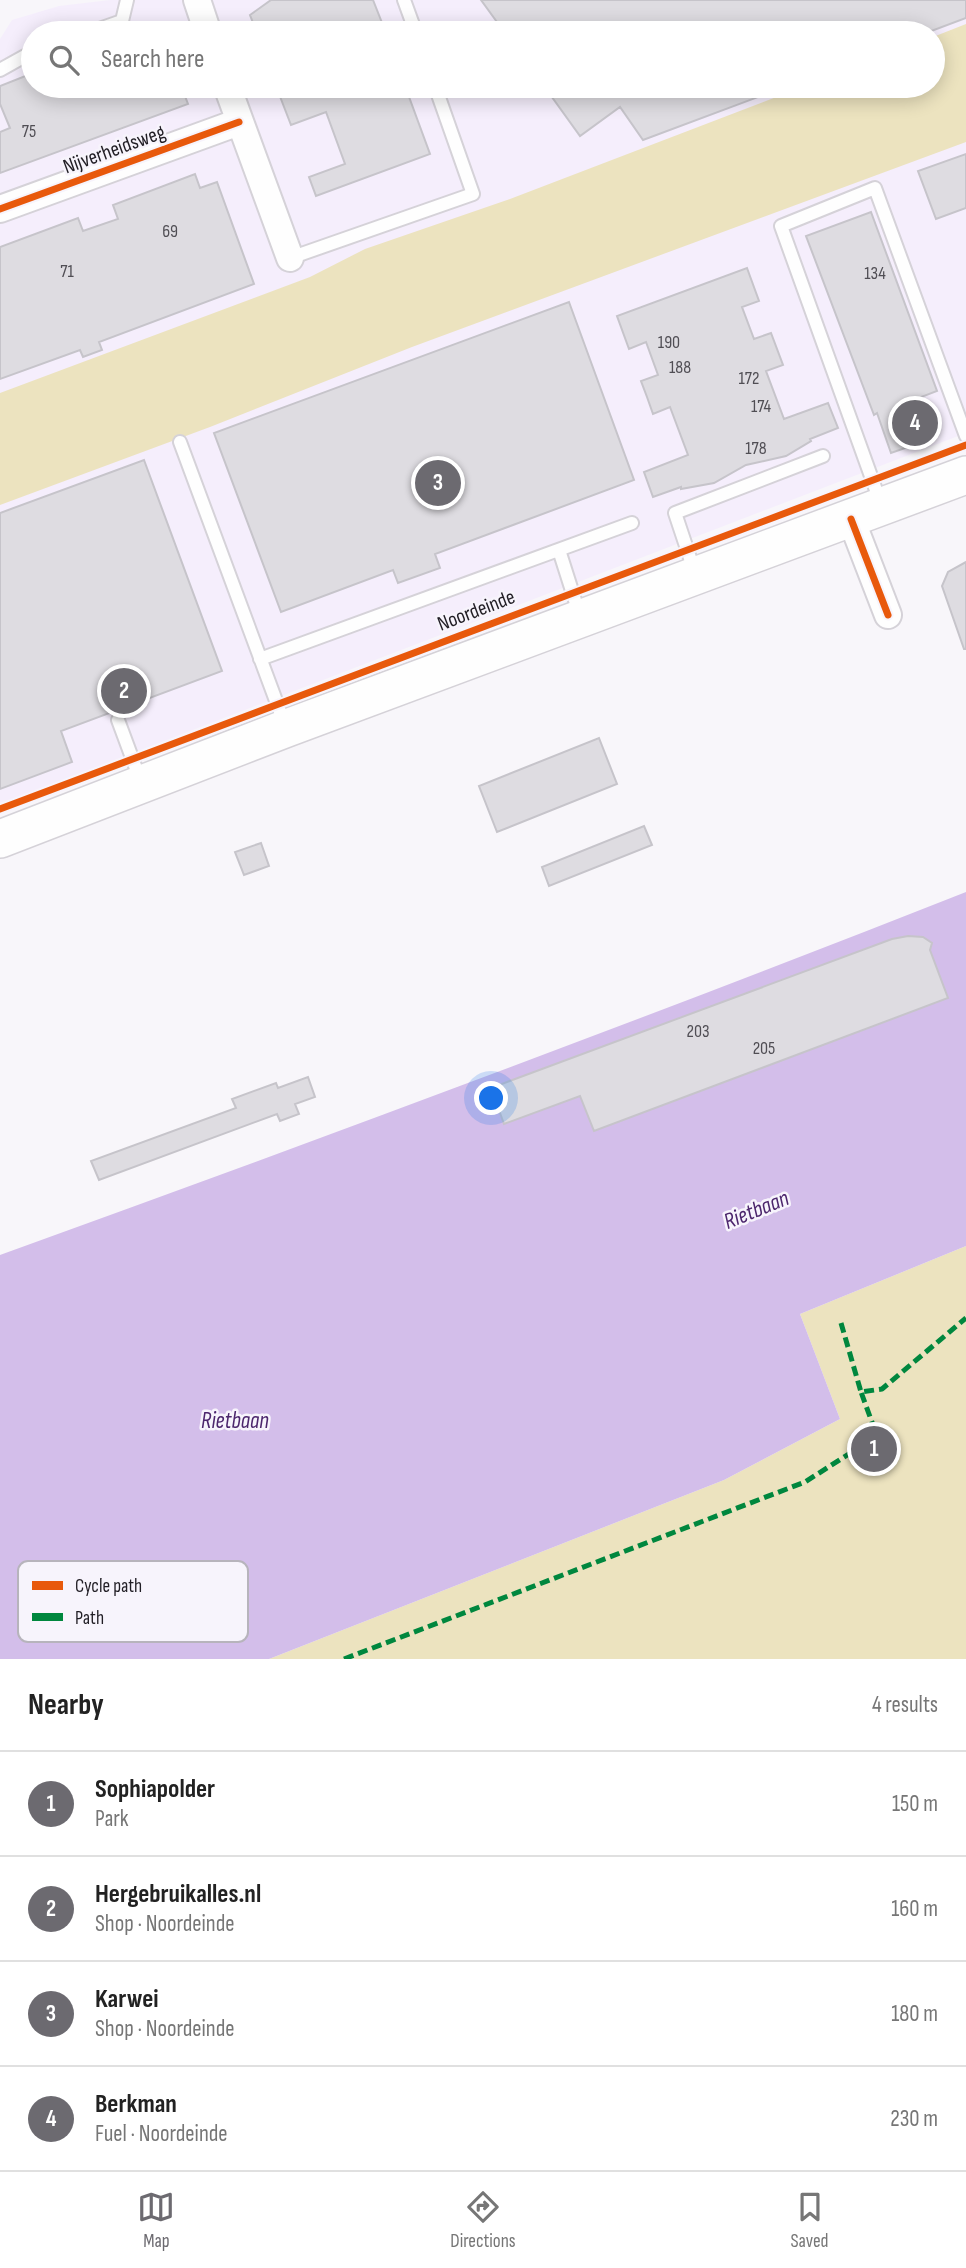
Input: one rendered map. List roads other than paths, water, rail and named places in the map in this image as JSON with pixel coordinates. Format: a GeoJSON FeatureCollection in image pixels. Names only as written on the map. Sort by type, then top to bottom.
{"type":"FeatureCollection","features":[{"type":"Feature","properties":{"kind":"main road"},"geometry":{"type":"LineString","coordinates":[[0,839],[287,728],[966,475]]}},
{"type":"Feature","properties":{"kind":"street"},"geometry":{"type":"LineString","coordinates":[[197,0],[204,21]]}},
{"type":"Feature","properties":{"kind":"street"},"geometry":{"type":"LineString","coordinates":[[231,98],[290,258]]}},
{"type":"Feature","properties":{"kind":"street","name":"Nijverheidsweg"},"geometry":{"type":"LineString","coordinates":[[0,209],[239,122]]}},
{"type":"Feature","properties":{"kind":"street"},"geometry":{"type":"LineString","coordinates":[[866,513],[888,615]]}},
{"type":"Feature","properties":{"kind":"lane"},"geometry":{"type":"LineString","coordinates":[[122,21],[127,0]]}},
{"type":"Feature","properties":{"kind":"lane"},"geometry":{"type":"LineString","coordinates":[[404,0],[412,21]]}},
{"type":"Feature","properties":{"kind":"lane"},"geometry":{"type":"LineString","coordinates":[[0,70],[21,58]]}},
{"type":"Feature","properties":{"kind":"lane"},"geometry":{"type":"LineString","coordinates":[[290,258],[473,194],[439,98]]}},
{"type":"Feature","properties":{"kind":"lane"},"geometry":{"type":"LineString","coordinates":[[866,513],[781,226],[875,188],[966,436]]}},
{"type":"Feature","properties":{"kind":"lane"},"geometry":{"type":"LineString","coordinates":[[180,442],[287,728]]}},
{"type":"Feature","properties":{"kind":"lane"},"geometry":{"type":"LineString","coordinates":[[696,576],[675,513],[823,456]]}},
{"type":"Feature","properties":{"kind":"lane"},"geometry":{"type":"LineString","coordinates":[[260,659],[632,523]]}},
{"type":"Feature","properties":{"kind":"lane"},"geometry":{"type":"LineString","coordinates":[[559,550],[581,619]]}},
{"type":"Feature","properties":{"kind":"lane"},"geometry":{"type":"LineString","coordinates":[[118,720],[142,784]]}},
{"type":"Feature","properties":{"kind":"water","name":"Rietbaan"},"geometry":{"type":"Polygon","coordinates":[[[966,892],[966,1246],[800,1314],[840,1419],[724,1480],[269,1659],[0,1659],[0,1255],[485,1077],[966,892]]]}},
{"type":"Feature","properties":{"kind":"place","name":"Berkman"},"geometry":{"type":"Point","coordinates":[915,423]}},
{"type":"Feature","properties":{"kind":"place","name":"Karwei"},"geometry":{"type":"Point","coordinates":[438,483]}},
{"type":"Feature","properties":{"kind":"place","name":"Hergebruikalles.nl"},"geometry":{"type":"Point","coordinates":[124,691]}},
{"type":"Feature","properties":{"kind":"place","name":"Sophiapolder"},"geometry":{"type":"Point","coordinates":[874,1449]}}]}
